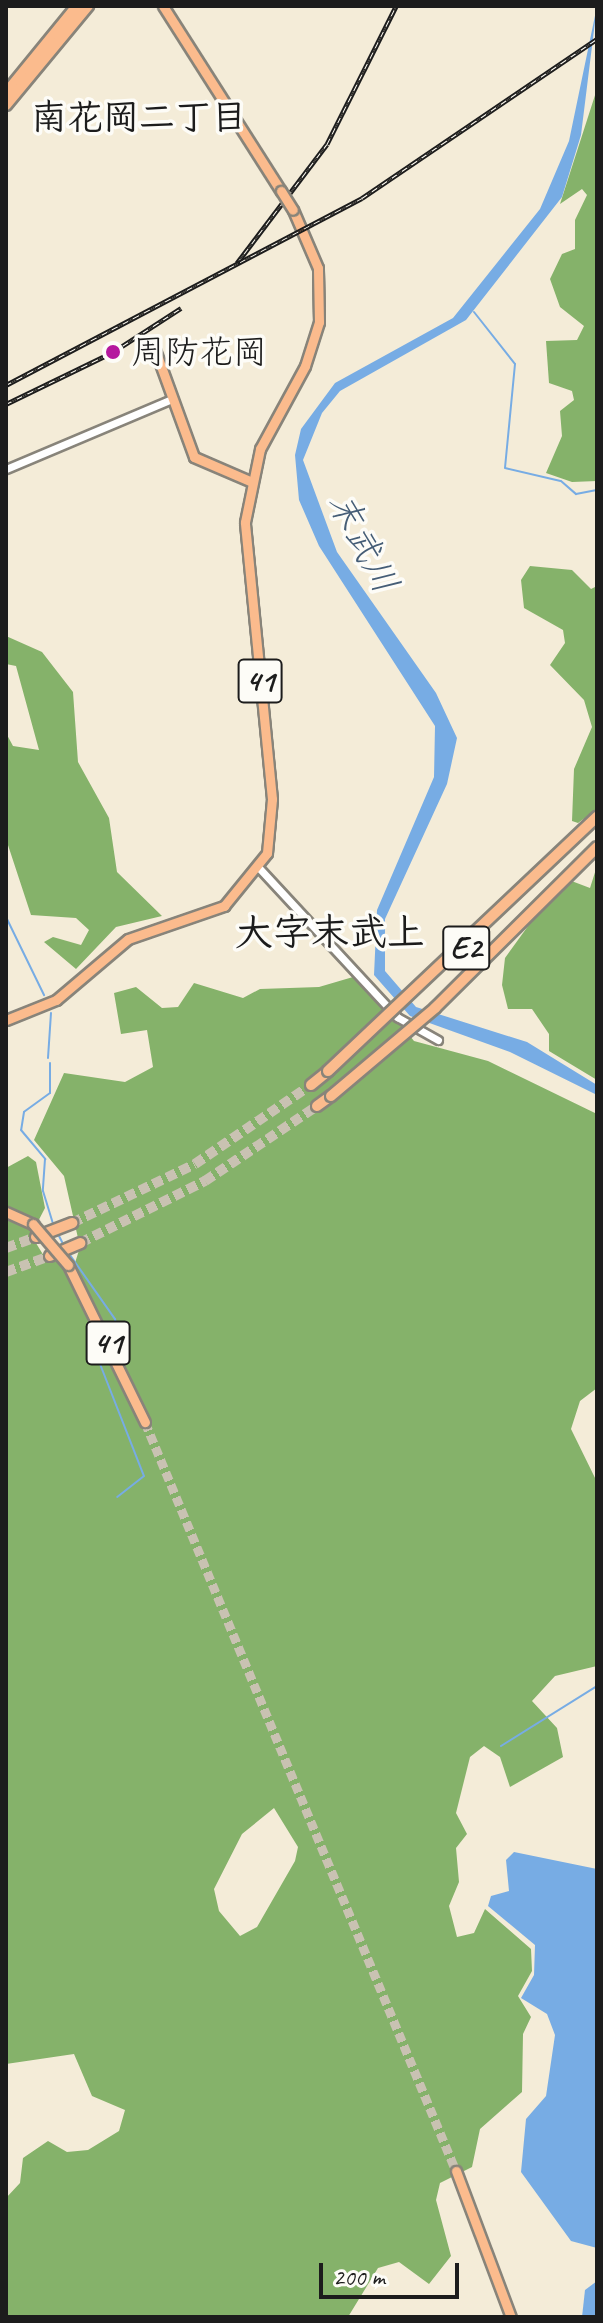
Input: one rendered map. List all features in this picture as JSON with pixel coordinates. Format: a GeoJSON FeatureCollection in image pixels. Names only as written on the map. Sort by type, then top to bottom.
{"type":"FeatureCollection","features":[{"type":"Feature","properties":{"kind":"highway"},"geometry":{"type":"LineString","coordinates":[[6,93],[77,6]]}},
{"type":"Feature","properties":{"kind":"highway"},"geometry":{"type":"LineString","coordinates":[[6,105],[88,6]]}},
{"type":"Feature","properties":{"kind":"highway","name":"E2"},"geometry":{"type":"LineString","coordinates":[[311,1085],[597,817]]}},
{"type":"Feature","properties":{"kind":"highway","name":"E2"},"geometry":{"type":"LineString","coordinates":[[317,1106],[435,1008],[597,847]]}},
{"type":"Feature","properties":{"kind":"highway"},"geometry":{"type":"LineString","coordinates":[[36,1237],[72,1223]]}},
{"type":"Feature","properties":{"kind":"highway"},"geometry":{"type":"LineString","coordinates":[[50,1256],[80,1243]]}},
{"type":"Feature","properties":{"kind":"main road","name":"41"},"geometry":{"type":"LineString","coordinates":[[163,6],[293,210],[318,268],[319,322],[250,481],[246,537],[272,799],[260,869]]}},
{"type":"Feature","properties":{"kind":"main road"},"geometry":{"type":"LineString","coordinates":[[154,347],[194,457],[250,481]]}},
{"type":"Feature","properties":{"kind":"main road"},"geometry":{"type":"LineString","coordinates":[[6,1020],[56,1000],[128,939],[224,906],[260,869]]}},
{"type":"Feature","properties":{"kind":"main road","name":"41"},"geometry":{"type":"LineString","coordinates":[[6,1212],[33,1224],[68,1265],[145,1422]]}},
{"type":"Feature","properties":{"kind":"main road"},"geometry":{"type":"LineString","coordinates":[[456,2171],[511,2317]]}},
{"type":"Feature","properties":{"kind":"street"},"geometry":{"type":"LineString","coordinates":[[6,469],[172,399]]}},
{"type":"Feature","properties":{"kind":"street"},"geometry":{"type":"LineString","coordinates":[[260,869],[397,1017],[438,1040]]}},
{"type":"Feature","properties":{"kind":"green space"},"geometry":{"type":"Polygon","coordinates":[[[597,89],[597,481],[572,482],[546,473],[562,436],[560,411],[574,400],[572,391],[549,383],[546,341],[577,340],[584,326],[560,307],[550,279],[562,254],[575,249],[575,220],[587,195],[582,189],[560,204],[597,89]]]}},
{"type":"Feature","properties":{"kind":"green space"},"geometry":{"type":"Polygon","coordinates":[[[530,566],[572,570],[591,589],[597,586],[597,809],[578,823],[572,821],[574,769],[592,727],[584,700],[550,665],[565,643],[563,630],[524,608],[521,580],[530,566]]]}},
{"type":"Feature","properties":{"kind":"green space"},"geometry":{"type":"Polygon","coordinates":[[[6,636],[42,652],[73,692],[78,762],[109,818],[117,872],[162,916],[116,927],[76,969],[44,942],[53,937],[81,945],[89,930],[76,918],[31,915],[6,839],[6,733],[13,746],[39,750],[16,666],[6,664],[6,636]]]}},
{"type":"Feature","properties":{"kind":"green space"},"geometry":{"type":"Polygon","coordinates":[[[597,866],[597,1080],[549,1051],[549,1034],[532,1009],[508,1009],[502,985],[505,958],[531,922],[540,894],[561,877],[590,888],[597,866]]]}},
{"type":"Feature","properties":{"kind":"green space"},"geometry":{"type":"Polygon","coordinates":[[[353,977],[373,990],[414,1041],[488,1061],[597,1114],[597,1388],[580,1401],[571,1429],[597,1482],[597,1666],[555,1676],[532,1701],[557,1728],[563,1757],[510,1787],[500,1757],[484,1746],[470,1757],[456,1813],[467,1834],[456,1848],[459,1882],[449,1906],[457,1937],[474,1933],[485,1909],[531,1949],[532,1971],[518,1996],[531,2017],[523,2034],[522,2092],[480,2129],[472,2167],[440,2183],[436,2200],[451,2256],[429,2284],[399,2262],[378,2268],[348,2317],[6,2317],[6,2198],[20,2183],[23,2158],[48,2141],[67,2152],[88,2150],[119,2131],[125,2110],[92,2096],[74,2054],[6,2064],[6,1168],[28,1156],[36,1162],[45,1208],[31,1235],[47,1261],[75,1263],[80,1247],[64,1176],[34,1140],[64,1073],[125,1082],[153,1067],[147,1030],[121,1034],[114,993],[136,987],[162,1008],[178,1007],[194,983],[243,998],[260,989],[319,987],[353,977]],[[274,1808],[242,1834],[214,1889],[219,1911],[240,1936],[257,1927],[295,1861],[298,1847],[274,1808]]]}},
{"type":"Feature","properties":{"kind":"water"},"geometry":{"type":"Polygon","coordinates":[[[597,6],[581,135],[562,197],[466,320],[340,391],[322,413],[303,460],[337,552],[436,693],[457,738],[447,784],[385,919],[385,971],[416,1007],[527,1042],[597,1085],[597,1095],[510,1052],[410,1016],[374,975],[377,910],[434,777],[435,726],[319,546],[299,500],[295,455],[301,429],[335,383],[453,318],[540,209],[569,141],[597,6]]]}},
{"type":"Feature","properties":{"kind":"water"},"geometry":{"type":"Polygon","coordinates":[[[514,1852],[597,1869],[597,2248],[571,2241],[521,2172],[526,2119],[546,2096],[555,2035],[547,2014],[521,1998],[534,1975],[535,1945],[488,1906],[491,1896],[509,1891],[506,1860],[514,1852]]]}},
{"type":"Feature","properties":{"kind":"water"},"geometry":{"type":"Polygon","coordinates":[[[597,2281],[597,2317],[582,2317],[585,2290],[597,2281]]]}},
{"type":"Feature","properties":{"kind":"waterway"},"geometry":{"type":"LineString","coordinates":[[474,312],[515,364],[505,468],[561,481],[576,494],[597,490]]}},
{"type":"Feature","properties":{"kind":"waterway"},"geometry":{"type":"LineString","coordinates":[[6,917],[44,995]]}},
{"type":"Feature","properties":{"kind":"waterway"},"geometry":{"type":"LineString","coordinates":[[48,1058],[51,1013]]}},
{"type":"Feature","properties":{"kind":"waterway"},"geometry":{"type":"LineString","coordinates":[[50,1063],[50,1093],[24,1112],[21,1130],[45,1159],[43,1191],[53,1223]]}},
{"type":"Feature","properties":{"kind":"waterway"},"geometry":{"type":"LineString","coordinates":[[59,1236],[62,1242]]}},
{"type":"Feature","properties":{"kind":"waterway"},"geometry":{"type":"LineString","coordinates":[[70,1255],[115,1319],[120,1346]]}},
{"type":"Feature","properties":{"kind":"waterway"},"geometry":{"type":"LineString","coordinates":[[106,1354],[100,1364],[144,1476],[117,1497]]}},
{"type":"Feature","properties":{"kind":"waterway"},"geometry":{"type":"LineString","coordinates":[[501,1746],[597,1686]]}},
{"type":"Feature","properties":{"kind":"tunnel"},"geometry":{"type":"LineString","coordinates":[[72,1223],[195,1164],[311,1085]]}},
{"type":"Feature","properties":{"kind":"tunnel"},"geometry":{"type":"LineString","coordinates":[[80,1243],[205,1181],[317,1106]]}},
{"type":"Feature","properties":{"kind":"tunnel"},"geometry":{"type":"LineString","coordinates":[[6,1248],[36,1237]]}},
{"type":"Feature","properties":{"kind":"tunnel"},"geometry":{"type":"LineString","coordinates":[[6,1272],[50,1256]]}},
{"type":"Feature","properties":{"kind":"tunnel"},"geometry":{"type":"LineString","coordinates":[[145,1422],[456,2171]]}},
{"type":"Feature","properties":{"kind":"railway"},"geometry":{"type":"LineString","coordinates":[[237,263],[327,144],[396,6]]}},
{"type":"Feature","properties":{"kind":"railway"},"geometry":{"type":"LineString","coordinates":[[6,385],[362,198],[597,39]]}},
{"type":"Feature","properties":{"kind":"railway"},"geometry":{"type":"LineString","coordinates":[[6,404],[113,352],[181,308]]}},
{"type":"Feature","properties":{"kind":"place","name":"周防花岡"},"geometry":{"type":"Point","coordinates":[113,352]}},
{"type":"Feature","properties":{"kind":"district","name":"南花岡二丁目"},"geometry":{"type":"Point","coordinates":[139,118]}},
{"type":"Feature","properties":{"kind":"district","name":"大字末武上"},"geometry":{"type":"Point","coordinates":[330,933]}},
{"type":"Feature","properties":{"kind":"water label","name":"末武川"},"geometry":{"type":"Point","coordinates":[363,543]}}]}
